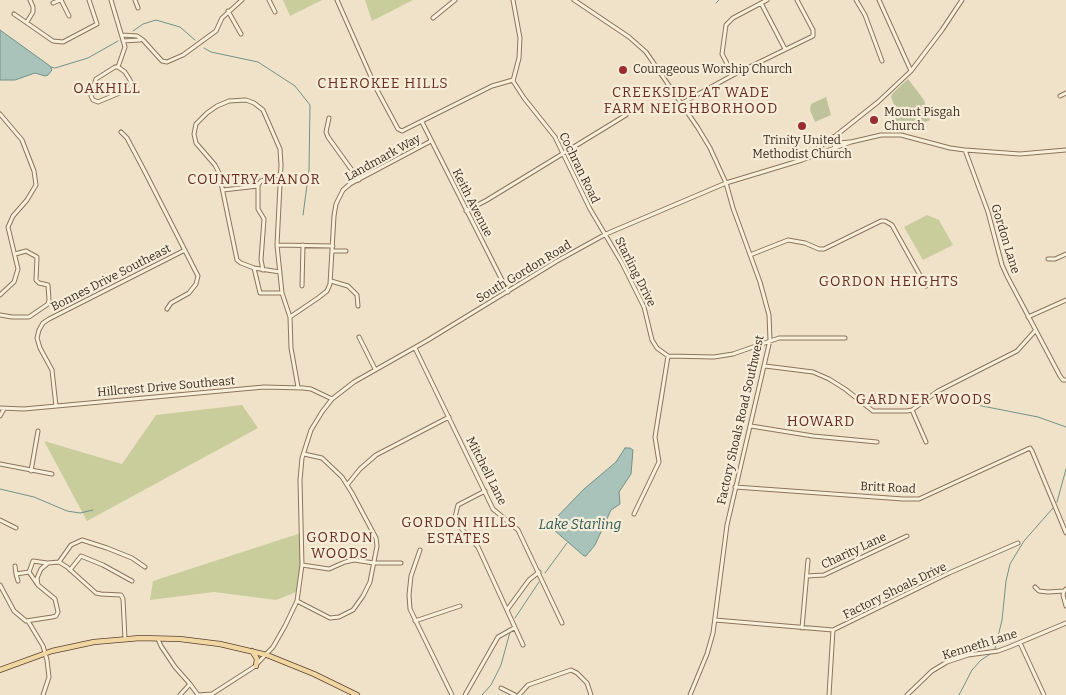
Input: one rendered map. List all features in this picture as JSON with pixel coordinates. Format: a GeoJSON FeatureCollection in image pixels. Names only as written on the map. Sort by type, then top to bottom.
{"type":"FeatureCollection","features":[{"type":"Feature","properties":{"kind":"main road"},"geometry":{"type":"LineString","coordinates":[[0,670],[46,653],[94,642],[158,638],[202,641],[267,655],[314,674],[357,695]]}},
{"type":"Feature","properties":{"kind":"main road"},"geometry":{"type":"LineString","coordinates":[[252,651],[256,659],[256,666]]}},
{"type":"Feature","properties":{"kind":"street"},"geometry":{"type":"LineString","coordinates":[[27,22],[33,12],[30,0]]}},
{"type":"Feature","properties":{"kind":"street"},"geometry":{"type":"LineString","coordinates":[[53,3],[61,0],[69,16]]}},
{"type":"Feature","properties":{"kind":"street"},"geometry":{"type":"LineString","coordinates":[[14,14],[53,41],[63,42],[97,24],[89,0]]}},
{"type":"Feature","properties":{"kind":"street"},"geometry":{"type":"LineString","coordinates":[[111,0],[124,40],[125,50],[118,66],[104,73],[96,80],[91,96],[93,100],[98,102],[130,89],[132,84],[130,80],[118,66]]}},
{"type":"Feature","properties":{"kind":"street"},"geometry":{"type":"LineString","coordinates":[[136,0],[138,8]]}},
{"type":"Feature","properties":{"kind":"street"},"geometry":{"type":"LineString","coordinates":[[122,35],[137,36],[162,61],[167,62],[183,55],[216,31],[222,18],[242,0]]}},
{"type":"Feature","properties":{"kind":"street"},"geometry":{"type":"LineString","coordinates":[[269,0],[275,12]]}},
{"type":"Feature","properties":{"kind":"street"},"geometry":{"type":"LineString","coordinates":[[337,0],[376,88],[398,129],[402,131],[492,86],[513,80],[519,58],[520,38],[513,0]]}},
{"type":"Feature","properties":{"kind":"street"},"geometry":{"type":"LineString","coordinates":[[433,18],[455,0]]}},
{"type":"Feature","properties":{"kind":"street","name":"Factory Shoals Road Southwest"},"geometry":{"type":"LineString","coordinates":[[574,0],[637,44],[654,62],[710,148],[726,183],[764,294],[769,315],[770,340],[727,525],[713,633],[690,695]]}},
{"type":"Feature","properties":{"kind":"street"},"geometry":{"type":"LineString","coordinates":[[733,74],[722,54],[726,25],[732,18],[767,0]]}},
{"type":"Feature","properties":{"kind":"street"},"geometry":{"type":"LineString","coordinates":[[682,103],[733,74],[813,36],[813,30],[797,0]]}},
{"type":"Feature","properties":{"kind":"street"},"geometry":{"type":"LineString","coordinates":[[856,0],[865,15],[882,61]]}},
{"type":"Feature","properties":{"kind":"street"},"geometry":{"type":"LineString","coordinates":[[880,0],[911,71]]}},
{"type":"Feature","properties":{"kind":"street"},"geometry":{"type":"LineString","coordinates":[[835,148],[833,138],[878,102],[911,71],[962,0]]}},
{"type":"Feature","properties":{"kind":"street"},"geometry":{"type":"LineString","coordinates":[[761,3],[785,49]]}},
{"type":"Feature","properties":{"kind":"street"},"geometry":{"type":"LineString","coordinates":[[228,11],[241,34]]}},
{"type":"Feature","properties":{"kind":"street"},"geometry":{"type":"LineString","coordinates":[[124,40],[143,40]]}},
{"type":"Feature","properties":{"kind":"street","name":"Cochran Road"},"geometry":{"type":"LineString","coordinates":[[513,80],[524,98],[550,129],[564,153],[590,210],[606,234]]}},
{"type":"Feature","properties":{"kind":"street"},"geometry":{"type":"LineString","coordinates":[[1060,96],[1066,93]]}},
{"type":"Feature","properties":{"kind":"street"},"geometry":{"type":"LineString","coordinates":[[280,272],[254,268],[237,260],[234,254],[221,178],[216,165],[196,143],[194,134],[196,124],[217,106],[229,101],[246,100],[254,103],[266,114],[280,149],[281,174],[277,246],[280,272],[282,293],[290,318],[291,348],[298,387]]}},
{"type":"Feature","properties":{"kind":"street"},"geometry":{"type":"LineString","coordinates":[[0,114],[22,140],[36,185],[13,216],[8,227],[18,269],[14,282],[0,295]]}},
{"type":"Feature","properties":{"kind":"street"},"geometry":{"type":"LineString","coordinates":[[466,211],[626,116]]}},
{"type":"Feature","properties":{"kind":"street"},"geometry":{"type":"LineString","coordinates":[[329,118],[326,132],[331,143],[359,180]]}},
{"type":"Feature","properties":{"kind":"street","name":"Keith Avenue"},"geometry":{"type":"LineString","coordinates":[[422,122],[508,292]]}},
{"type":"Feature","properties":{"kind":"street"},"geometry":{"type":"LineString","coordinates":[[121,132],[127,138],[198,276],[196,284],[190,293],[171,303],[167,309]]}},
{"type":"Feature","properties":{"kind":"street"},"geometry":{"type":"LineString","coordinates":[[838,134],[836,137],[839,143],[851,142]]}},
{"type":"Feature","properties":{"kind":"street"},"geometry":{"type":"LineString","coordinates":[[802,160],[838,134]]}},
{"type":"Feature","properties":{"kind":"street","name":"South Gordon Road"},"geometry":{"type":"LineString","coordinates":[[213,694],[256,666],[267,655],[274,647],[297,601],[302,566],[300,480],[304,454],[311,430],[322,412],[332,399],[354,382],[415,348],[557,261],[606,234],[726,183],[802,160],[851,142],[881,136],[902,135],[965,150],[1020,154],[1066,150]]}},
{"type":"Feature","properties":{"kind":"street","name":"Landmark Way"},"geometry":{"type":"LineString","coordinates":[[331,281],[334,216],[343,190],[431,141]]}},
{"type":"Feature","properties":{"kind":"street","name":"Gordon Lane"},"geometry":{"type":"LineString","coordinates":[[965,150],[988,212],[1002,265],[1035,332],[1045,346],[1060,376],[1063,380],[1066,380]]}},
{"type":"Feature","properties":{"kind":"street"},"geometry":{"type":"LineString","coordinates":[[264,270],[261,260],[264,219],[258,208],[258,186],[261,181],[281,174]]}},
{"type":"Feature","properties":{"kind":"street"},"geometry":{"type":"LineString","coordinates":[[223,190],[258,186]]}},
{"type":"Feature","properties":{"kind":"street"},"geometry":{"type":"LineString","coordinates":[[750,255],[788,240],[824,249],[885,221],[892,225],[926,286]]}},
{"type":"Feature","properties":{"kind":"street","name":"Starling Drive"},"geometry":{"type":"LineString","coordinates":[[606,234],[644,307],[654,344],[668,356]]}},
{"type":"Feature","properties":{"kind":"street"},"geometry":{"type":"LineString","coordinates":[[302,245],[302,286]]}},
{"type":"Feature","properties":{"kind":"street"},"geometry":{"type":"LineString","coordinates":[[277,246],[332,246]]}},
{"type":"Feature","properties":{"kind":"street","name":"Bonnes Drive Southeast"},"geometry":{"type":"LineString","coordinates":[[56,406],[52,370],[40,348],[37,338],[43,324],[49,319],[185,250]]}},
{"type":"Feature","properties":{"kind":"street"},"geometry":{"type":"LineString","coordinates":[[0,315],[29,317],[48,304],[49,300],[48,285],[39,283],[36,280],[37,256],[26,251],[15,254]]}},
{"type":"Feature","properties":{"kind":"street"},"geometry":{"type":"LineString","coordinates":[[332,251],[346,251]]}},
{"type":"Feature","properties":{"kind":"street"},"geometry":{"type":"LineString","coordinates":[[1048,259],[1056,259],[1066,254]]}},
{"type":"Feature","properties":{"kind":"street"},"geometry":{"type":"LineString","coordinates":[[254,268],[260,293],[282,293]]}},
{"type":"Feature","properties":{"kind":"street"},"geometry":{"type":"LineString","coordinates":[[290,318],[327,290],[331,281],[348,286],[357,295],[358,306]]}},
{"type":"Feature","properties":{"kind":"street"},"geometry":{"type":"LineString","coordinates":[[1028,317],[1066,300]]}},
{"type":"Feature","properties":{"kind":"street"},"geometry":{"type":"LineString","coordinates":[[765,366],[813,372],[845,389],[873,411],[912,410],[938,391],[1017,351],[1035,332]]}},
{"type":"Feature","properties":{"kind":"street"},"geometry":{"type":"LineString","coordinates":[[359,337],[375,369]]}},
{"type":"Feature","properties":{"kind":"street"},"geometry":{"type":"LineString","coordinates":[[634,514],[659,462],[655,437],[668,356],[688,358],[724,356],[779,338],[845,338]]}},
{"type":"Feature","properties":{"kind":"street","name":"Mitchell Lane"},"geometry":{"type":"LineString","coordinates":[[415,348],[494,509],[518,530],[562,623]]}},
{"type":"Feature","properties":{"kind":"street","name":"Hillcrest Drive Southeast"},"geometry":{"type":"LineString","coordinates":[[0,408],[56,406],[238,389],[298,387],[311,389],[332,399]]}},
{"type":"Feature","properties":{"kind":"street"},"geometry":{"type":"LineString","coordinates":[[0,416],[5,408]]}},
{"type":"Feature","properties":{"kind":"street"},"geometry":{"type":"LineString","coordinates":[[912,410],[926,442]]}},
{"type":"Feature","properties":{"kind":"street"},"geometry":{"type":"LineString","coordinates":[[347,485],[360,469],[376,455],[448,417]]}},
{"type":"Feature","properties":{"kind":"street"},"geometry":{"type":"LineString","coordinates":[[751,426],[813,436],[877,442]]}},
{"type":"Feature","properties":{"kind":"street"},"geometry":{"type":"LineString","coordinates":[[31,471],[38,432]]}},
{"type":"Feature","properties":{"kind":"street","name":"Britt Road"},"geometry":{"type":"LineString","coordinates":[[736,487],[919,499],[1030,448],[1066,533]]}},
{"type":"Feature","properties":{"kind":"street"},"geometry":{"type":"LineString","coordinates":[[297,601],[330,618],[345,614],[358,604],[367,590],[377,546],[376,538],[347,485],[336,470],[322,458],[304,454]]}},
{"type":"Feature","properties":{"kind":"street"},"geometry":{"type":"LineString","coordinates":[[0,464],[52,474]]}},
{"type":"Feature","properties":{"kind":"street"},"geometry":{"type":"LineString","coordinates":[[485,491],[458,505],[455,517],[458,525],[478,548],[523,645]]}},
{"type":"Feature","properties":{"kind":"street"},"geometry":{"type":"LineString","coordinates":[[0,520],[16,528]]}},
{"type":"Feature","properties":{"kind":"street","name":"Charity Lane"},"geometry":{"type":"LineString","coordinates":[[807,576],[824,575],[907,536]]}},
{"type":"Feature","properties":{"kind":"street"},"geometry":{"type":"LineString","coordinates":[[58,562],[70,545],[82,540],[132,558],[145,567]]}},
{"type":"Feature","properties":{"kind":"street","name":"Factory Shoals Drive"},"geometry":{"type":"LineString","coordinates":[[715,620],[834,630],[950,573],[1018,543]]}},
{"type":"Feature","properties":{"kind":"street"},"geometry":{"type":"LineString","coordinates":[[420,550],[411,576],[410,609],[452,695]]}},
{"type":"Feature","properties":{"kind":"street"},"geometry":{"type":"LineString","coordinates":[[70,570],[81,556],[103,565],[132,581]]}},
{"type":"Feature","properties":{"kind":"street"},"geometry":{"type":"LineString","coordinates":[[802,628],[808,560]]}},
{"type":"Feature","properties":{"kind":"street"},"geometry":{"type":"LineString","coordinates":[[29,572],[33,561],[58,562],[96,593],[120,595],[123,599],[125,639]]}},
{"type":"Feature","properties":{"kind":"street"},"geometry":{"type":"LineString","coordinates":[[302,566],[329,569],[350,561],[401,563]]}},
{"type":"Feature","properties":{"kind":"street"},"geometry":{"type":"LineString","coordinates":[[38,585],[37,578],[41,569],[48,563]]}},
{"type":"Feature","properties":{"kind":"street"},"geometry":{"type":"LineString","coordinates":[[14,566],[18,581]]}},
{"type":"Feature","properties":{"kind":"street"},"geometry":{"type":"LineString","coordinates":[[16,574],[29,572]]}},
{"type":"Feature","properties":{"kind":"street"},"geometry":{"type":"LineString","coordinates":[[0,585],[18,616],[28,621],[56,616],[58,612],[55,599],[38,585],[29,572]]}},
{"type":"Feature","properties":{"kind":"street"},"geometry":{"type":"LineString","coordinates":[[507,611],[529,580],[539,572]]}},
{"type":"Feature","properties":{"kind":"street"},"geometry":{"type":"LineString","coordinates":[[1035,587],[1039,591],[1048,592],[1065,590],[1063,595],[1066,606]]}},
{"type":"Feature","properties":{"kind":"street"},"geometry":{"type":"LineString","coordinates":[[415,621],[460,606]]}},
{"type":"Feature","properties":{"kind":"street"},"geometry":{"type":"LineString","coordinates":[[28,621],[46,653],[49,677],[43,695]]}},
{"type":"Feature","properties":{"kind":"street","name":"Kenneth Lane"},"geometry":{"type":"LineString","coordinates":[[907,695],[912,694],[932,671],[947,662],[968,655],[998,651],[1066,623]]}},
{"type":"Feature","properties":{"kind":"street"},"geometry":{"type":"LineString","coordinates":[[465,695],[498,637],[514,628]]}},
{"type":"Feature","properties":{"kind":"street"},"geometry":{"type":"LineString","coordinates":[[829,695],[834,630]]}},
{"type":"Feature","properties":{"kind":"street"},"geometry":{"type":"LineString","coordinates":[[158,638],[174,667],[198,695],[213,694]]}},
{"type":"Feature","properties":{"kind":"street"},"geometry":{"type":"LineString","coordinates":[[1020,643],[1044,695]]}},
{"type":"Feature","properties":{"kind":"street"},"geometry":{"type":"LineString","coordinates":[[501,688],[517,695],[528,685],[570,670],[577,673],[586,683],[592,695]]}},
{"type":"Feature","properties":{"kind":"street"},"geometry":{"type":"LineString","coordinates":[[180,695],[190,684]]}},
{"type":"Feature","properties":{"kind":"green space"},"geometry":{"type":"Polygon","coordinates":[[[283,0],[322,0],[290,16],[283,0]]]}},
{"type":"Feature","properties":{"kind":"green space"},"geometry":{"type":"Polygon","coordinates":[[[365,0],[413,0],[372,21],[365,0]]]}},
{"type":"Feature","properties":{"kind":"green space"},"geometry":{"type":"Polygon","coordinates":[[[908,79],[924,100],[930,120],[903,133],[897,131],[890,113],[895,107],[891,97],[908,79]]]}},
{"type":"Feature","properties":{"kind":"green space"},"geometry":{"type":"Polygon","coordinates":[[[826,97],[831,115],[815,122],[810,110],[811,104],[826,97]]]}},
{"type":"Feature","properties":{"kind":"green space"},"geometry":{"type":"Polygon","coordinates":[[[927,215],[939,220],[953,245],[923,260],[904,227],[927,215]]]}},
{"type":"Feature","properties":{"kind":"green space"},"geometry":{"type":"Polygon","coordinates":[[[242,405],[258,428],[87,521],[44,441],[122,464],[156,415],[242,405]]]}},
{"type":"Feature","properties":{"kind":"green space"},"geometry":{"type":"Polygon","coordinates":[[[301,533],[299,591],[276,600],[214,592],[150,600],[153,581],[301,533]]]}},
{"type":"Feature","properties":{"kind":"water"},"geometry":{"type":"Polygon","coordinates":[[[0,30],[50,66],[52,70],[48,75],[35,73],[15,80],[0,80],[0,30]]]}},
{"type":"Feature","properties":{"kind":"water","name":"Lake Starling"},"geometry":{"type":"Polygon","coordinates":[[[625,448],[633,450],[631,474],[619,492],[620,504],[611,510],[595,545],[584,556],[554,530],[553,521],[584,489],[616,462],[625,448]]]}},
{"type":"Feature","properties":{"kind":"waterway"},"geometry":{"type":"LineString","coordinates":[[716,3],[719,0]]}},
{"type":"Feature","properties":{"kind":"waterway"},"geometry":{"type":"LineString","coordinates":[[133,31],[143,24],[156,20],[180,27],[195,40]]}},
{"type":"Feature","properties":{"kind":"waterway"},"geometry":{"type":"LineString","coordinates":[[51,67],[55,68],[88,58],[118,41]]}},
{"type":"Feature","properties":{"kind":"waterway"},"geometry":{"type":"LineString","coordinates":[[204,48],[211,52],[258,62],[295,86],[310,105],[309,170],[303,215]]}},
{"type":"Feature","properties":{"kind":"waterway"},"geometry":{"type":"LineString","coordinates":[[977,405],[1038,417],[1066,427]]}},
{"type":"Feature","properties":{"kind":"waterway"},"geometry":{"type":"LineString","coordinates":[[1057,502],[1066,469]]}},
{"type":"Feature","properties":{"kind":"waterway"},"geometry":{"type":"LineString","coordinates":[[0,489],[34,497],[67,511],[80,513],[93,510]]}},
{"type":"Feature","properties":{"kind":"waterway"},"geometry":{"type":"LineString","coordinates":[[995,649],[1002,620],[1006,581],[1010,564],[1024,541],[1053,508]]}},
{"type":"Feature","properties":{"kind":"waterway"},"geometry":{"type":"LineString","coordinates":[[545,573],[567,543]]}},
{"type":"Feature","properties":{"kind":"waterway"},"geometry":{"type":"LineString","coordinates":[[515,618],[539,582]]}},
{"type":"Feature","properties":{"kind":"waterway"},"geometry":{"type":"LineString","coordinates":[[482,695],[491,685],[501,665],[510,632]]}},
{"type":"Feature","properties":{"kind":"waterway"},"geometry":{"type":"LineString","coordinates":[[959,695],[972,670],[981,660],[992,653]]}},
{"type":"Feature","properties":{"kind":"place","name":"Courageous Worship Church"},"geometry":{"type":"Point","coordinates":[623,70]}},
{"type":"Feature","properties":{"kind":"place","name":"Mount Pisgah Church"},"geometry":{"type":"Point","coordinates":[874,120]}},
{"type":"Feature","properties":{"kind":"place","name":"Trinity United Methodist Church"},"geometry":{"type":"Point","coordinates":[802,126]}},
{"type":"Feature","properties":{"kind":"district","name":"CHEROKEE HILLS"},"geometry":{"type":"Point","coordinates":[383,84]}},
{"type":"Feature","properties":{"kind":"district","name":"OAKHILL"},"geometry":{"type":"Point","coordinates":[107,89]}},
{"type":"Feature","properties":{"kind":"district","name":"CREEKSIDE AT WADE FARM NEIGHBORHOOD"},"geometry":{"type":"Point","coordinates":[691,102]}},
{"type":"Feature","properties":{"kind":"district","name":"COUNTRY MANOR"},"geometry":{"type":"Point","coordinates":[254,180]}},
{"type":"Feature","properties":{"kind":"district","name":"GORDON HEIGHTS"},"geometry":{"type":"Point","coordinates":[889,282]}},
{"type":"Feature","properties":{"kind":"district","name":"GARDNER WOODS"},"geometry":{"type":"Point","coordinates":[924,400]}},
{"type":"Feature","properties":{"kind":"district","name":"HOWARD"},"geometry":{"type":"Point","coordinates":[821,422]}},
{"type":"Feature","properties":{"kind":"district","name":"GORDON HILLS ESTATES"},"geometry":{"type":"Point","coordinates":[459,532]}},
{"type":"Feature","properties":{"kind":"district","name":"GORDON WOODS"},"geometry":{"type":"Point","coordinates":[340,546]}}]}
